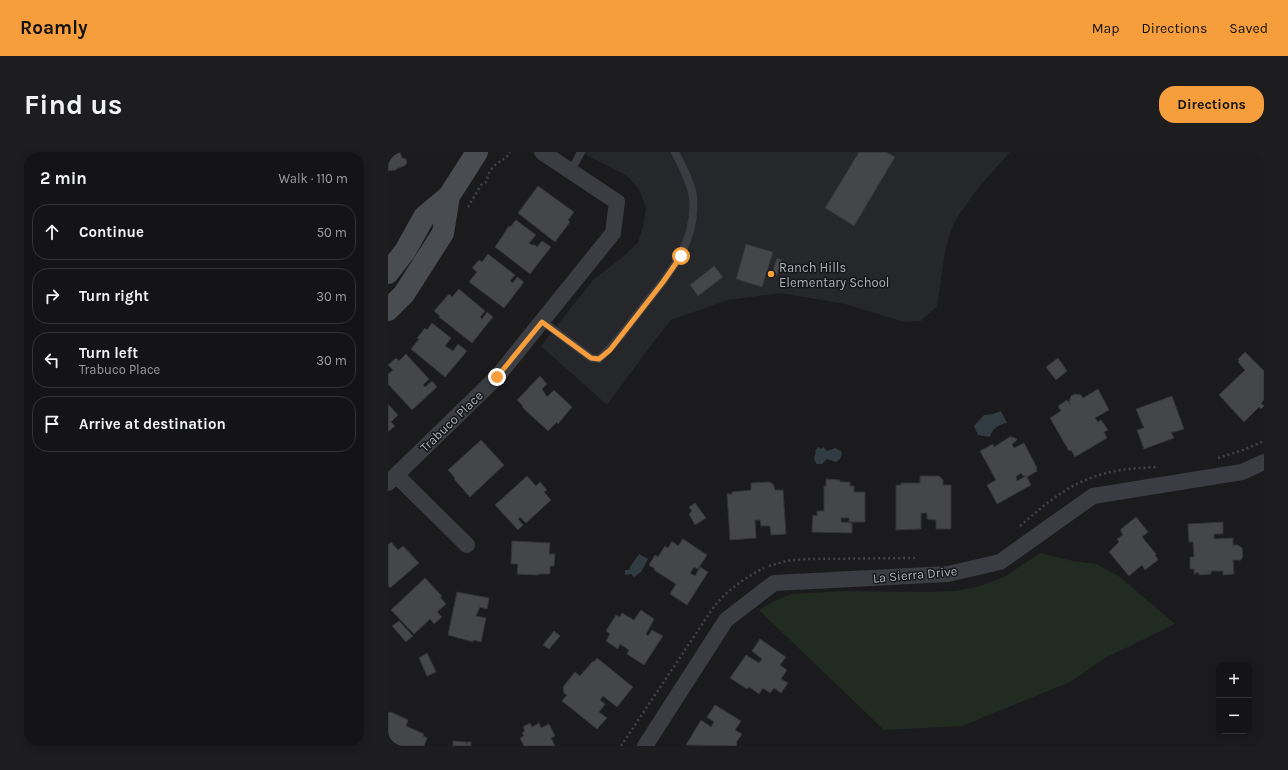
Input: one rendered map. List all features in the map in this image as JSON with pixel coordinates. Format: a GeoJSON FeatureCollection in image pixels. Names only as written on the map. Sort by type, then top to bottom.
{"type":"FeatureCollection","features":[{"type":"Feature","properties":{"kind":"main road"},"geometry":{"type":"LineString","coordinates":[[388,273],[405,251],[424,217],[449,196],[476,152]]}},
{"type":"Feature","properties":{"kind":"main road"},"geometry":{"type":"LineString","coordinates":[[388,310],[404,294],[443,233],[449,196]]}},
{"type":"Feature","properties":{"kind":"street"},"geometry":{"type":"LineString","coordinates":[[542,152],[571,172]]}},
{"type":"Feature","properties":{"kind":"street","name":"Trabuco Place"},"geometry":{"type":"LineString","coordinates":[[392,479],[497,377],[613,233],[616,202],[571,172]]}},
{"type":"Feature","properties":{"kind":"street","name":"La Sierra Drive"},"geometry":{"type":"LineString","coordinates":[[645,746],[726,620],[774,583],[948,574],[1000,562],[1093,496],[1242,472],[1264,462]]}},
{"type":"Feature","properties":{"kind":"street"},"geometry":{"type":"LineString","coordinates":[[392,479],[467,545]]}},
{"type":"Feature","properties":{"kind":"lane"},"geometry":{"type":"LineString","coordinates":[[571,172],[581,152]]}},
{"type":"Feature","properties":{"kind":"lane"},"geometry":{"type":"LineString","coordinates":[[542,322],[591,358],[599,359],[610,350],[663,282],[681,256],[692,226],[693,197],[687,175],[675,152]]}},
{"type":"Feature","properties":{"kind":"path"},"geometry":{"type":"LineString","coordinates":[[1213,459],[1235,453],[1264,441]]}},
{"type":"Feature","properties":{"kind":"path"},"geometry":{"type":"LineString","coordinates":[[1155,468],[1162,467]]}},
{"type":"Feature","properties":{"kind":"shaded area","name":"Ranch Hills Elementary School"},"geometry":{"type":"Polygon","coordinates":[[[581,152],[1010,152],[978,188],[956,219],[945,252],[937,306],[921,321],[904,322],[845,304],[780,293],[728,300],[671,320],[607,405],[541,346],[593,280],[624,256],[638,242],[643,226],[646,208],[639,189],[627,176],[581,152]]]}},
{"type":"Feature","properties":{"kind":"shaded area"},"geometry":{"type":"Polygon","coordinates":[[[1001,411],[1007,423],[996,427],[990,437],[978,435],[974,426],[984,415],[1001,411]]]}},
{"type":"Feature","properties":{"kind":"shaded area"},"geometry":{"type":"Polygon","coordinates":[[[818,447],[821,449],[823,447],[827,451],[835,448],[841,451],[842,454],[840,459],[836,462],[827,459],[822,464],[817,464],[814,457],[816,453],[815,451],[818,447]]]}},
{"type":"Feature","properties":{"kind":"shaded area"},"geometry":{"type":"Polygon","coordinates":[[[1040,553],[1073,561],[1096,564],[1120,577],[1175,624],[1105,658],[1070,682],[962,726],[884,730],[759,610],[772,602],[792,594],[845,591],[955,591],[977,587],[1004,577],[1040,553]]]}},
{"type":"Feature","properties":{"kind":"shaded area"},"geometry":{"type":"Polygon","coordinates":[[[639,554],[648,559],[641,572],[634,577],[631,574],[625,575],[625,570],[629,570],[639,554]]]}},
{"type":"Feature","properties":{"kind":"building"},"geometry":{"type":"Polygon","coordinates":[[[388,152],[400,152],[402,158],[406,159],[407,163],[396,170],[388,171],[388,152]]]}},
{"type":"Feature","properties":{"kind":"building"},"geometry":{"type":"Polygon","coordinates":[[[859,152],[886,152],[895,157],[854,226],[825,208],[859,152]]]}},
{"type":"Feature","properties":{"kind":"building"},"geometry":{"type":"Polygon","coordinates":[[[538,186],[574,212],[568,220],[570,222],[555,242],[518,213],[538,186]]]}},
{"type":"Feature","properties":{"kind":"building"},"geometry":{"type":"Polygon","coordinates":[[[516,220],[536,235],[529,243],[537,247],[542,241],[551,247],[530,274],[495,247],[509,226],[510,227],[516,220]]]}},
{"type":"Feature","properties":{"kind":"building"},"geometry":{"type":"Polygon","coordinates":[[[746,244],[773,252],[762,287],[736,279],[746,244]]]}},
{"type":"Feature","properties":{"kind":"building"},"geometry":{"type":"Polygon","coordinates":[[[488,254],[515,275],[510,281],[513,283],[517,277],[524,282],[504,308],[469,282],[477,272],[472,268],[479,260],[482,262],[488,254]]]}},
{"type":"Feature","properties":{"kind":"building"},"geometry":{"type":"Polygon","coordinates":[[[777,258],[782,260],[777,275],[772,273],[777,258]]]}},
{"type":"Feature","properties":{"kind":"building"},"geometry":{"type":"Polygon","coordinates":[[[714,266],[723,277],[698,296],[690,285],[714,266]]]}},
{"type":"Feature","properties":{"kind":"building"},"geometry":{"type":"Polygon","coordinates":[[[459,289],[485,311],[480,317],[482,319],[487,312],[493,317],[472,343],[439,317],[440,316],[434,311],[449,294],[452,297],[459,289]]]}},
{"type":"Feature","properties":{"kind":"building"},"geometry":{"type":"Polygon","coordinates":[[[432,323],[451,338],[445,346],[453,351],[458,344],[467,351],[445,377],[411,349],[425,328],[427,330],[432,323]]]}},
{"type":"Feature","properties":{"kind":"building"},"geometry":{"type":"Polygon","coordinates":[[[1245,352],[1264,371],[1264,400],[1261,403],[1264,406],[1261,409],[1259,407],[1244,422],[1219,395],[1245,370],[1238,362],[1238,359],[1245,352]]]}},
{"type":"Feature","properties":{"kind":"building"},"geometry":{"type":"Polygon","coordinates":[[[406,354],[429,379],[423,385],[425,387],[432,381],[437,387],[412,410],[388,384],[388,374],[393,370],[388,365],[396,358],[399,361],[406,354]]]}},
{"type":"Feature","properties":{"kind":"building"},"geometry":{"type":"Polygon","coordinates":[[[1058,358],[1067,371],[1056,380],[1046,367],[1058,358]]]}},
{"type":"Feature","properties":{"kind":"building"},"geometry":{"type":"Polygon","coordinates":[[[540,376],[547,384],[542,389],[547,397],[554,390],[572,407],[558,424],[557,422],[548,431],[522,407],[523,406],[517,400],[540,376]]]}},
{"type":"Feature","properties":{"kind":"building"},"geometry":{"type":"Polygon","coordinates":[[[1098,389],[1109,410],[1095,418],[1098,422],[1101,420],[1108,430],[1104,432],[1107,438],[1075,457],[1071,450],[1069,451],[1050,418],[1061,411],[1058,406],[1067,400],[1071,405],[1069,402],[1071,396],[1075,394],[1081,395],[1083,398],[1098,389]]]}},
{"type":"Feature","properties":{"kind":"building"},"geometry":{"type":"Polygon","coordinates":[[[1172,396],[1184,429],[1171,432],[1174,438],[1144,449],[1137,430],[1144,428],[1136,409],[1172,396]]]}},
{"type":"Feature","properties":{"kind":"building"},"geometry":{"type":"Polygon","coordinates":[[[388,404],[398,415],[391,422],[395,426],[388,432],[388,404]]]}},
{"type":"Feature","properties":{"kind":"building"},"geometry":{"type":"Polygon","coordinates":[[[1011,436],[1011,438],[1013,437],[1017,439],[1012,444],[1014,448],[1024,443],[1037,468],[1037,471],[1027,477],[1031,485],[997,504],[987,485],[996,480],[980,451],[993,444],[994,447],[1011,436]],[[1021,473],[1016,477],[1017,481],[1026,476],[1023,476],[1021,473]]]}},
{"type":"Feature","properties":{"kind":"building"},"geometry":{"type":"Polygon","coordinates":[[[481,440],[504,465],[470,497],[448,470],[481,440]]]}},
{"type":"Feature","properties":{"kind":"building"},"geometry":{"type":"Polygon","coordinates":[[[527,476],[536,486],[540,482],[547,490],[544,492],[551,500],[526,523],[520,517],[518,519],[523,525],[518,530],[495,505],[527,476]]]}},
{"type":"Feature","properties":{"kind":"building"},"geometry":{"type":"Polygon","coordinates":[[[920,476],[939,476],[943,480],[943,485],[951,485],[951,529],[936,529],[936,520],[927,519],[927,513],[921,513],[921,529],[896,530],[896,485],[901,485],[901,483],[920,483],[920,476]]]}},
{"type":"Feature","properties":{"kind":"building"},"geometry":{"type":"Polygon","coordinates":[[[826,479],[840,480],[840,482],[850,482],[850,486],[854,486],[854,492],[865,492],[865,522],[849,522],[849,518],[841,518],[841,522],[852,523],[852,533],[812,532],[813,515],[817,516],[817,511],[824,511],[824,486],[826,486],[826,479]]]}},
{"type":"Feature","properties":{"kind":"building"},"geometry":{"type":"Polygon","coordinates":[[[769,482],[773,484],[775,490],[783,490],[786,534],[771,535],[770,526],[761,526],[760,520],[755,520],[756,538],[730,540],[727,494],[751,490],[751,483],[769,482]]]}},
{"type":"Feature","properties":{"kind":"building"},"geometry":{"type":"Polygon","coordinates":[[[695,503],[706,518],[695,525],[689,514],[692,511],[689,507],[695,503]]]}},
{"type":"Feature","properties":{"kind":"building"},"geometry":{"type":"Polygon","coordinates":[[[1136,517],[1148,532],[1142,537],[1156,554],[1155,555],[1158,560],[1145,570],[1142,565],[1129,576],[1109,552],[1119,542],[1117,539],[1123,535],[1121,529],[1136,517]]]}},
{"type":"Feature","properties":{"kind":"building"},"geometry":{"type":"Polygon","coordinates":[[[1223,522],[1223,534],[1214,534],[1214,539],[1233,538],[1233,545],[1238,545],[1242,548],[1243,556],[1241,560],[1233,560],[1234,574],[1223,575],[1223,571],[1211,571],[1211,574],[1199,575],[1199,573],[1195,573],[1194,575],[1194,569],[1190,569],[1190,557],[1194,557],[1193,542],[1189,542],[1188,524],[1223,522]]]}},
{"type":"Feature","properties":{"kind":"building"},"geometry":{"type":"Polygon","coordinates":[[[683,539],[707,555],[698,569],[694,567],[690,573],[695,576],[700,567],[708,572],[687,605],[670,594],[676,584],[654,570],[655,569],[649,565],[655,555],[658,557],[665,546],[668,548],[672,541],[678,546],[683,539]]]}},
{"type":"Feature","properties":{"kind":"building"},"geometry":{"type":"Polygon","coordinates":[[[512,541],[550,543],[549,554],[555,554],[554,566],[550,566],[550,574],[517,574],[518,564],[511,564],[512,541]]]}},
{"type":"Feature","properties":{"kind":"building"},"geometry":{"type":"Polygon","coordinates":[[[391,542],[398,550],[403,546],[419,563],[390,588],[388,585],[388,545],[391,542]]]}},
{"type":"Feature","properties":{"kind":"building"},"geometry":{"type":"Polygon","coordinates":[[[425,578],[442,596],[440,597],[446,604],[437,612],[442,617],[434,624],[430,619],[414,634],[391,610],[425,578]]]}},
{"type":"Feature","properties":{"kind":"building"},"geometry":{"type":"Polygon","coordinates":[[[457,592],[489,598],[487,609],[480,607],[476,616],[486,618],[481,642],[473,640],[473,642],[448,635],[457,592]]]}},
{"type":"Feature","properties":{"kind":"building"},"geometry":{"type":"Polygon","coordinates":[[[641,610],[654,619],[646,634],[648,636],[652,630],[663,636],[644,665],[627,654],[629,650],[620,644],[618,649],[606,641],[610,634],[606,631],[616,615],[620,617],[622,613],[634,620],[641,610]]]}},
{"type":"Feature","properties":{"kind":"building"},"geometry":{"type":"Polygon","coordinates":[[[399,621],[413,636],[406,642],[392,626],[399,621]]]}},
{"type":"Feature","properties":{"kind":"building"},"geometry":{"type":"Polygon","coordinates":[[[554,631],[560,636],[549,649],[543,645],[554,631]]]}},
{"type":"Feature","properties":{"kind":"building"},"geometry":{"type":"Polygon","coordinates":[[[760,639],[786,657],[780,665],[787,670],[781,679],[788,683],[781,693],[774,688],[770,693],[763,688],[759,694],[749,687],[747,689],[730,678],[746,655],[759,663],[762,659],[752,651],[760,639]]]}},
{"type":"Feature","properties":{"kind":"building"},"geometry":{"type":"Polygon","coordinates":[[[427,653],[436,672],[427,676],[419,658],[427,653]]]}},
{"type":"Feature","properties":{"kind":"building"},"geometry":{"type":"Polygon","coordinates":[[[597,658],[633,687],[617,707],[603,696],[600,700],[605,704],[599,712],[607,718],[597,729],[562,701],[567,695],[564,693],[563,687],[575,672],[580,676],[597,658]]]}},
{"type":"Feature","properties":{"kind":"building"},"geometry":{"type":"Polygon","coordinates":[[[715,705],[741,721],[735,730],[742,734],[736,743],[736,746],[686,745],[701,720],[711,727],[714,722],[707,717],[715,705]]]}},
{"type":"Feature","properties":{"kind":"building"},"geometry":{"type":"Polygon","coordinates":[[[391,712],[408,720],[406,726],[424,734],[423,736],[427,738],[424,746],[388,746],[388,713],[391,712]]]}},
{"type":"Feature","properties":{"kind":"building"},"geometry":{"type":"Polygon","coordinates":[[[530,723],[532,727],[539,723],[541,728],[549,724],[555,736],[551,738],[555,746],[524,746],[520,738],[524,736],[522,733],[525,731],[523,727],[530,723]]]}},
{"type":"Feature","properties":{"kind":"building"},"geometry":{"type":"Polygon","coordinates":[[[453,741],[466,742],[467,744],[467,742],[471,742],[471,746],[453,746],[453,741]]]}},
{"type":"Feature","properties":{"kind":"place","name":"Ranch Hills Elementary School"},"geometry":{"type":"Point","coordinates":[771,274]}},
{"type":"Feature","properties":{"kind":"route"},"geometry":{"type":"LineString","coordinates":[[497,377],[542,322],[591,358],[599,359],[610,350],[663,282],[681,256]]}}]}
